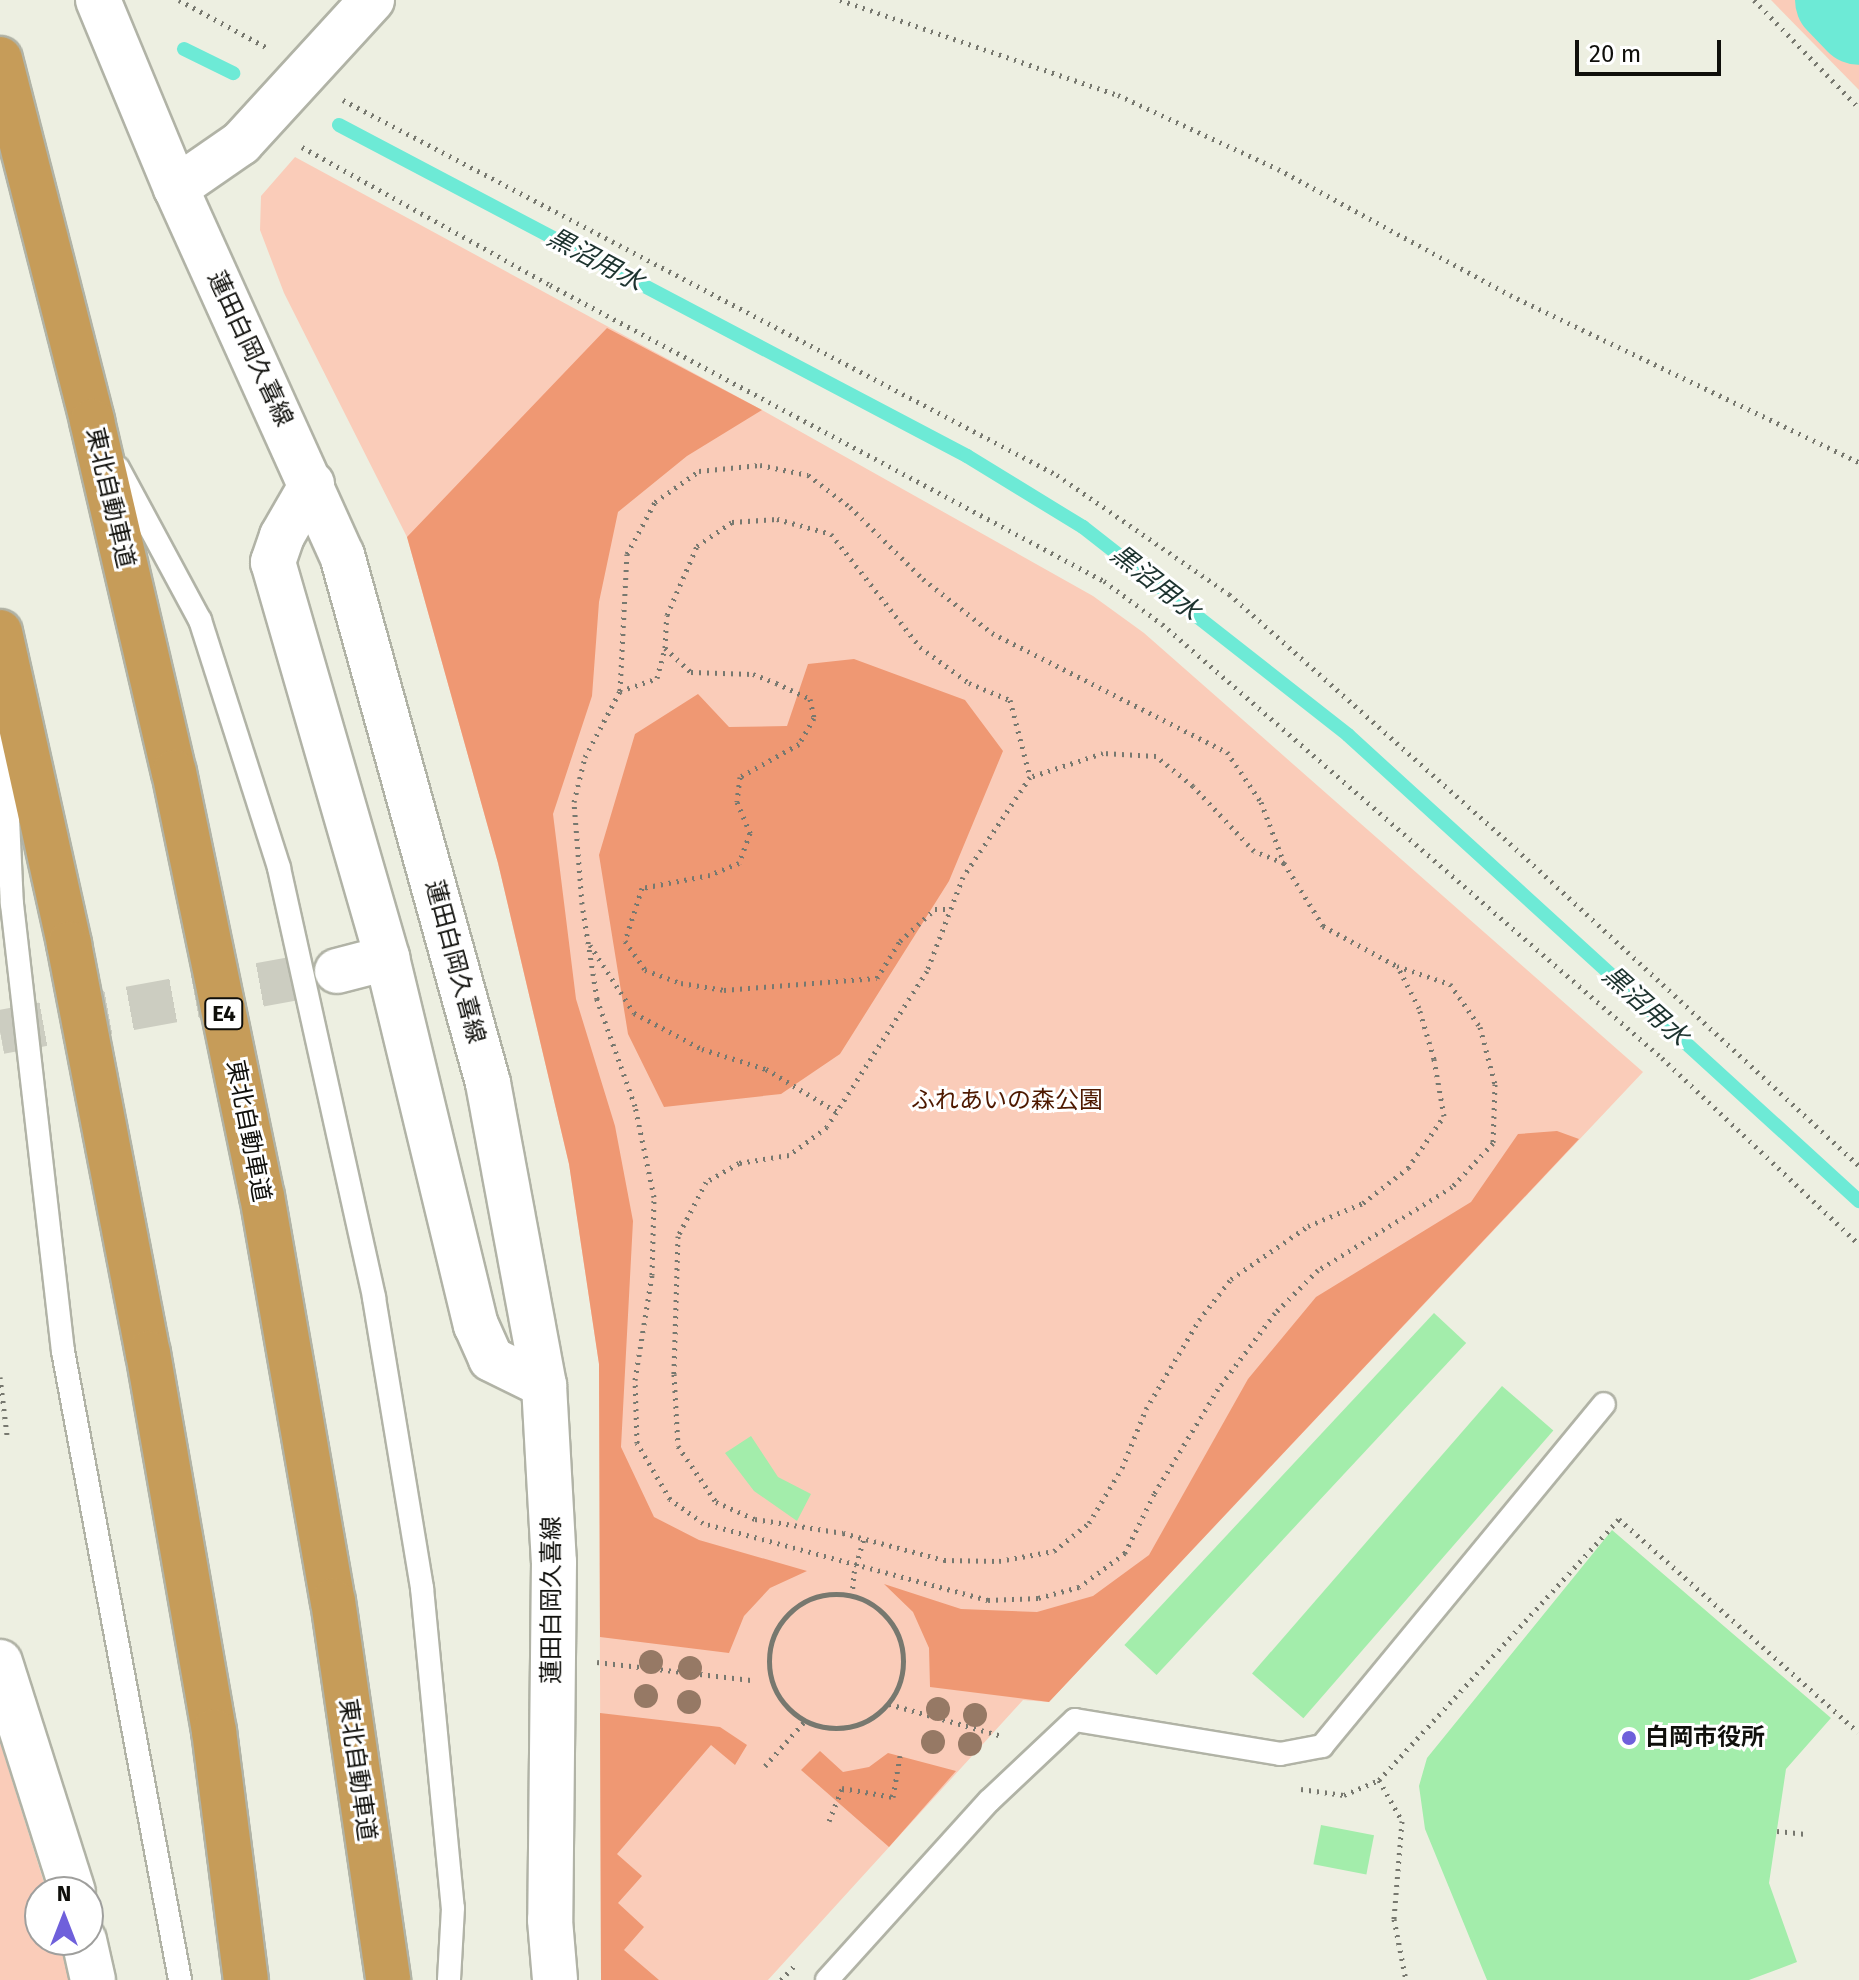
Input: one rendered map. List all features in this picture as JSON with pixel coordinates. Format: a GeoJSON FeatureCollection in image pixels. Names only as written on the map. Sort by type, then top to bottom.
{"type":"FeatureCollection","features":[{"type":"Feature","properties":{"kind":"highway","name":"東北自動車道"},"geometry":{"type":"LineString","coordinates":[[0,59],[92,421],[174,772],[262,1196],[333,1601],[388,1980]]}},
{"type":"Feature","properties":{"kind":"highway"},"geometry":{"type":"LineString","coordinates":[[0,632],[69,944],[148,1353],[214,1731],[246,1980]]}},
{"type":"Feature","properties":{"kind":"main road","name":"蓮田白岡久喜線"},"geometry":{"type":"LineString","coordinates":[[98,0],[176,188],[342,555],[488,1083],[544,1385],[554,1562],[550,1920],[555,1980]]}},
{"type":"Feature","properties":{"kind":"main road"},"geometry":{"type":"LineString","coordinates":[[176,188],[241,143],[372,0]]}},
{"type":"Feature","properties":{"kind":"main road"},"geometry":{"type":"LineString","coordinates":[[312,484],[282,536],[273,562],[387,958],[476,1325],[491,1359],[544,1385]]}},
{"type":"Feature","properties":{"kind":"main road"},"geometry":{"type":"LineString","coordinates":[[337,971],[387,958]]}},
{"type":"Feature","properties":{"kind":"main road"},"geometry":{"type":"LineString","coordinates":[[0,1662],[68,1876]]}},
{"type":"Feature","properties":{"kind":"main road"},"geometry":{"type":"LineString","coordinates":[[88,1956],[93,1980]]}},
{"type":"Feature","properties":{"kind":"lane"},"geometry":{"type":"LineString","coordinates":[[92,421],[200,620],[279,868],[374,1298],[422,1588],[453,1908],[449,1980]]}},
{"type":"Feature","properties":{"kind":"lane"},"geometry":{"type":"LineString","coordinates":[[0,642],[12,904],[63,1351],[180,1980]]}},
{"type":"Feature","properties":{"kind":"lane"},"geometry":{"type":"LineString","coordinates":[[827,1980],[989,1801],[1075,1720],[1280,1754],[1322,1746],[1604,1404]]}},
{"type":"Feature","properties":{"kind":"path"},"geometry":{"type":"LineString","coordinates":[[179,0],[308,73],[334,95],[1057,475],[1229,594],[1504,838],[1859,1166]]}},
{"type":"Feature","properties":{"kind":"path"},"geometry":{"type":"LineString","coordinates":[[840,0],[1118,95],[1278,169],[1510,295],[1859,462]]}},
{"type":"Feature","properties":{"kind":"path"},"geometry":{"type":"LineString","coordinates":[[1754,0],[1859,108]]}},
{"type":"Feature","properties":{"kind":"path"},"geometry":{"type":"LineString","coordinates":[[294,143],[550,285],[1104,581],[1162,624],[1662,1058],[1859,1244]]}},
{"type":"Feature","properties":{"kind":"path"},"geometry":{"type":"LineString","coordinates":[[760,465],[808,475],[850,507],[923,579],[992,633],[1227,752],[1261,802],[1284,863],[1323,926],[1397,966],[1450,984],[1480,1027],[1495,1084],[1493,1143],[1452,1187],[1318,1270],[1275,1313],[1218,1389],[1154,1494],[1125,1553],[1079,1587],[1038,1598],[988,1600],[703,1523],[670,1499],[637,1443],[635,1380],[652,1275],[654,1197],[635,1106],[597,999],[574,802],[585,757],[620,691],[627,554],[655,502],[699,471],[760,465]]}},
{"type":"Feature","properties":{"kind":"path"},"geometry":{"type":"LineString","coordinates":[[620,691],[657,678],[665,648],[667,615],[697,546],[732,522],[777,519],[831,534],[920,647],[969,683],[1010,700],[1030,777]]}},
{"type":"Feature","properties":{"kind":"path"},"geometry":{"type":"LineString","coordinates":[[665,648],[691,672],[753,674],[776,683],[810,699],[814,718],[799,744],[740,777],[737,802],[750,833],[739,863],[710,875],[642,888],[625,941],[645,970],[681,983],[724,990],[877,978],[900,941],[935,909],[951,909]]}},
{"type":"Feature","properties":{"kind":"path"},"geometry":{"type":"LineString","coordinates":[[1284,863],[1254,851],[1193,786],[1156,756],[1103,753],[1030,777],[963,877],[927,971],[827,1127],[789,1155],[739,1163],[706,1182],[678,1236],[674,1374],[678,1446],[716,1502],[755,1519],[864,1538],[944,1560],[999,1561],[1054,1551],[1089,1523],[1122,1468],[1154,1396],[1199,1320],[1231,1279],[1308,1226],[1363,1203],[1408,1168],[1444,1116],[1434,1059],[1419,1008],[1397,966]]}},
{"type":"Feature","properties":{"kind":"path"},"geometry":{"type":"LineString","coordinates":[[588,941],[634,1013],[702,1049],[766,1069],[837,1112]]}},
{"type":"Feature","properties":{"kind":"path"},"geometry":{"type":"LineString","coordinates":[[0,1377],[7,1435]]}},
{"type":"Feature","properties":{"kind":"path"},"geometry":{"type":"LineString","coordinates":[[852,1596],[864,1538]]}},
{"type":"Feature","properties":{"kind":"path"},"geometry":{"type":"LineString","coordinates":[[817,1596],[852,1596],[878,1608],[893,1624],[902,1643],[904,1665],[900,1686],[889,1704],[872,1719],[850,1727],[827,1728],[805,1721],[786,1707],[774,1688],[769,1666],[771,1643],[781,1622],[797,1606],[817,1596]]}},
{"type":"Feature","properties":{"kind":"path"},"geometry":{"type":"LineString","coordinates":[[589,1662],[751,1680]]}},
{"type":"Feature","properties":{"kind":"path"},"geometry":{"type":"LineString","coordinates":[[889,1704],[1003,1735]]}},
{"type":"Feature","properties":{"kind":"path"},"geometry":{"type":"LineString","coordinates":[[765,1766],[805,1721]]}},
{"type":"Feature","properties":{"kind":"path"},"geometry":{"type":"LineString","coordinates":[[829,1821],[842,1788],[893,1797],[900,1756]]}},
{"type":"Feature","properties":{"kind":"path"},"geometry":{"type":"LineString","coordinates":[[1379,1780],[1402,1821],[1394,1919],[1406,1980]]}},
{"type":"Feature","properties":{"kind":"path"},"geometry":{"type":"LineString","coordinates":[[1777,1831],[1806,1834]]}},
{"type":"Feature","properties":{"kind":"green space"},"geometry":{"type":"Polygon","coordinates":[[[1771,0],[1807,0],[1859,54],[1859,90],[1771,0]]]}},
{"type":"Feature","properties":{"kind":"green space","name":"ふれあいの森公園"},"geometry":{"type":"Polygon","coordinates":[[[295,157],[762,410],[1093,596],[1144,633],[1643,1072],[1049,1702],[1023,1700],[768,1980],[601,1980],[599,1364],[569,1164],[498,863],[407,537],[284,293],[260,230],[261,196],[295,157]]]}},
{"type":"Feature","properties":{"kind":"green space"},"geometry":{"type":"Polygon","coordinates":[[[0,1742],[42,1876],[24,1876],[24,1956],[63,1956],[69,1980],[0,1980],[0,1742]]]}},
{"type":"Feature","properties":{"kind":"shaded area"},"geometry":{"type":"Polygon","coordinates":[[[607,328],[762,410],[687,456],[618,512],[599,602],[592,696],[553,814],[576,999],[615,1126],[633,1221],[621,1447],[654,1517],[699,1540],[807,1571],[770,1588],[744,1616],[729,1653],[600,1637],[599,1364],[569,1164],[498,863],[407,537],[607,328]]]}},
{"type":"Feature","properties":{"kind":"shaded area"},"geometry":{"type":"Polygon","coordinates":[[[854,659],[965,700],[1003,751],[949,881],[840,1054],[781,1094],[664,1107],[628,1034],[599,855],[635,734],[698,694],[729,727],[787,726],[808,664],[854,659]]]}},
{"type":"Feature","properties":{"kind":"shaded area"},"geometry":{"type":"Polygon","coordinates":[[[1557,1131],[1579,1139],[1049,1702],[930,1687],[929,1648],[913,1612],[884,1584],[961,1609],[1037,1612],[1093,1596],[1149,1555],[1248,1379],[1316,1297],[1471,1202],[1518,1134],[1557,1131]]]}},
{"type":"Feature","properties":{"kind":"shaded area"},"geometry":{"type":"Polygon","coordinates":[[[600,1713],[720,1727],[747,1745],[735,1765],[711,1745],[617,1854],[642,1876],[618,1903],[644,1927],[624,1950],[659,1980],[601,1980],[600,1713]]]}},
{"type":"Feature","properties":{"kind":"shaded area"},"geometry":{"type":"Polygon","coordinates":[[[820,1751],[843,1772],[869,1767],[888,1753],[956,1771],[889,1847],[801,1770],[820,1751]]]}},
{"type":"Feature","properties":{"kind":"building"},"geometry":{"type":"Polygon","coordinates":[[[1434,1313],[1466,1343],[1157,1675],[1124,1645],[1434,1313]]]}},
{"type":"Feature","properties":{"kind":"building"},"geometry":{"type":"Polygon","coordinates":[[[1502,1386],[1553,1431],[1303,1718],[1252,1674],[1502,1386]]]}},
{"type":"Feature","properties":{"kind":"building"},"geometry":{"type":"Polygon","coordinates":[[[751,1436],[778,1477],[811,1494],[797,1521],[754,1491],[725,1453],[751,1436]]]}},
{"type":"Feature","properties":{"kind":"building","name":"白岡市役所"},"geometry":{"type":"Polygon","coordinates":[[[1612,1530],[1831,1718],[1786,1769],[1769,1883],[1797,1962],[1749,1980],[1487,1980],[1425,1829],[1419,1786],[1427,1758],[1612,1530]]]}},
{"type":"Feature","properties":{"kind":"building"},"geometry":{"type":"Polygon","coordinates":[[[1321,1825],[1374,1835],[1366,1875],[1313,1864],[1321,1825]]]}},
{"type":"Feature","properties":{"kind":"waterway"},"geometry":{"type":"LineString","coordinates":[[1839,0],[1859,21]]}},
{"type":"Feature","properties":{"kind":"waterway","name":"黒沼用水"},"geometry":{"type":"LineString","coordinates":[[184,49],[233,73]]}},
{"type":"Feature","properties":{"kind":"waterway","name":"黒沼用水"},"geometry":{"type":"LineString","coordinates":[[339,125],[967,456],[1083,527],[1348,735],[1859,1201]]}},
{"type":"Feature","properties":{"kind":"tunnel"},"geometry":{"type":"LineString","coordinates":[[0,1032],[337,971]]}},
{"type":"Feature","properties":{"kind":"place","name":"白岡市役所"},"geometry":{"type":"Point","coordinates":[1629,1738]}}]}
